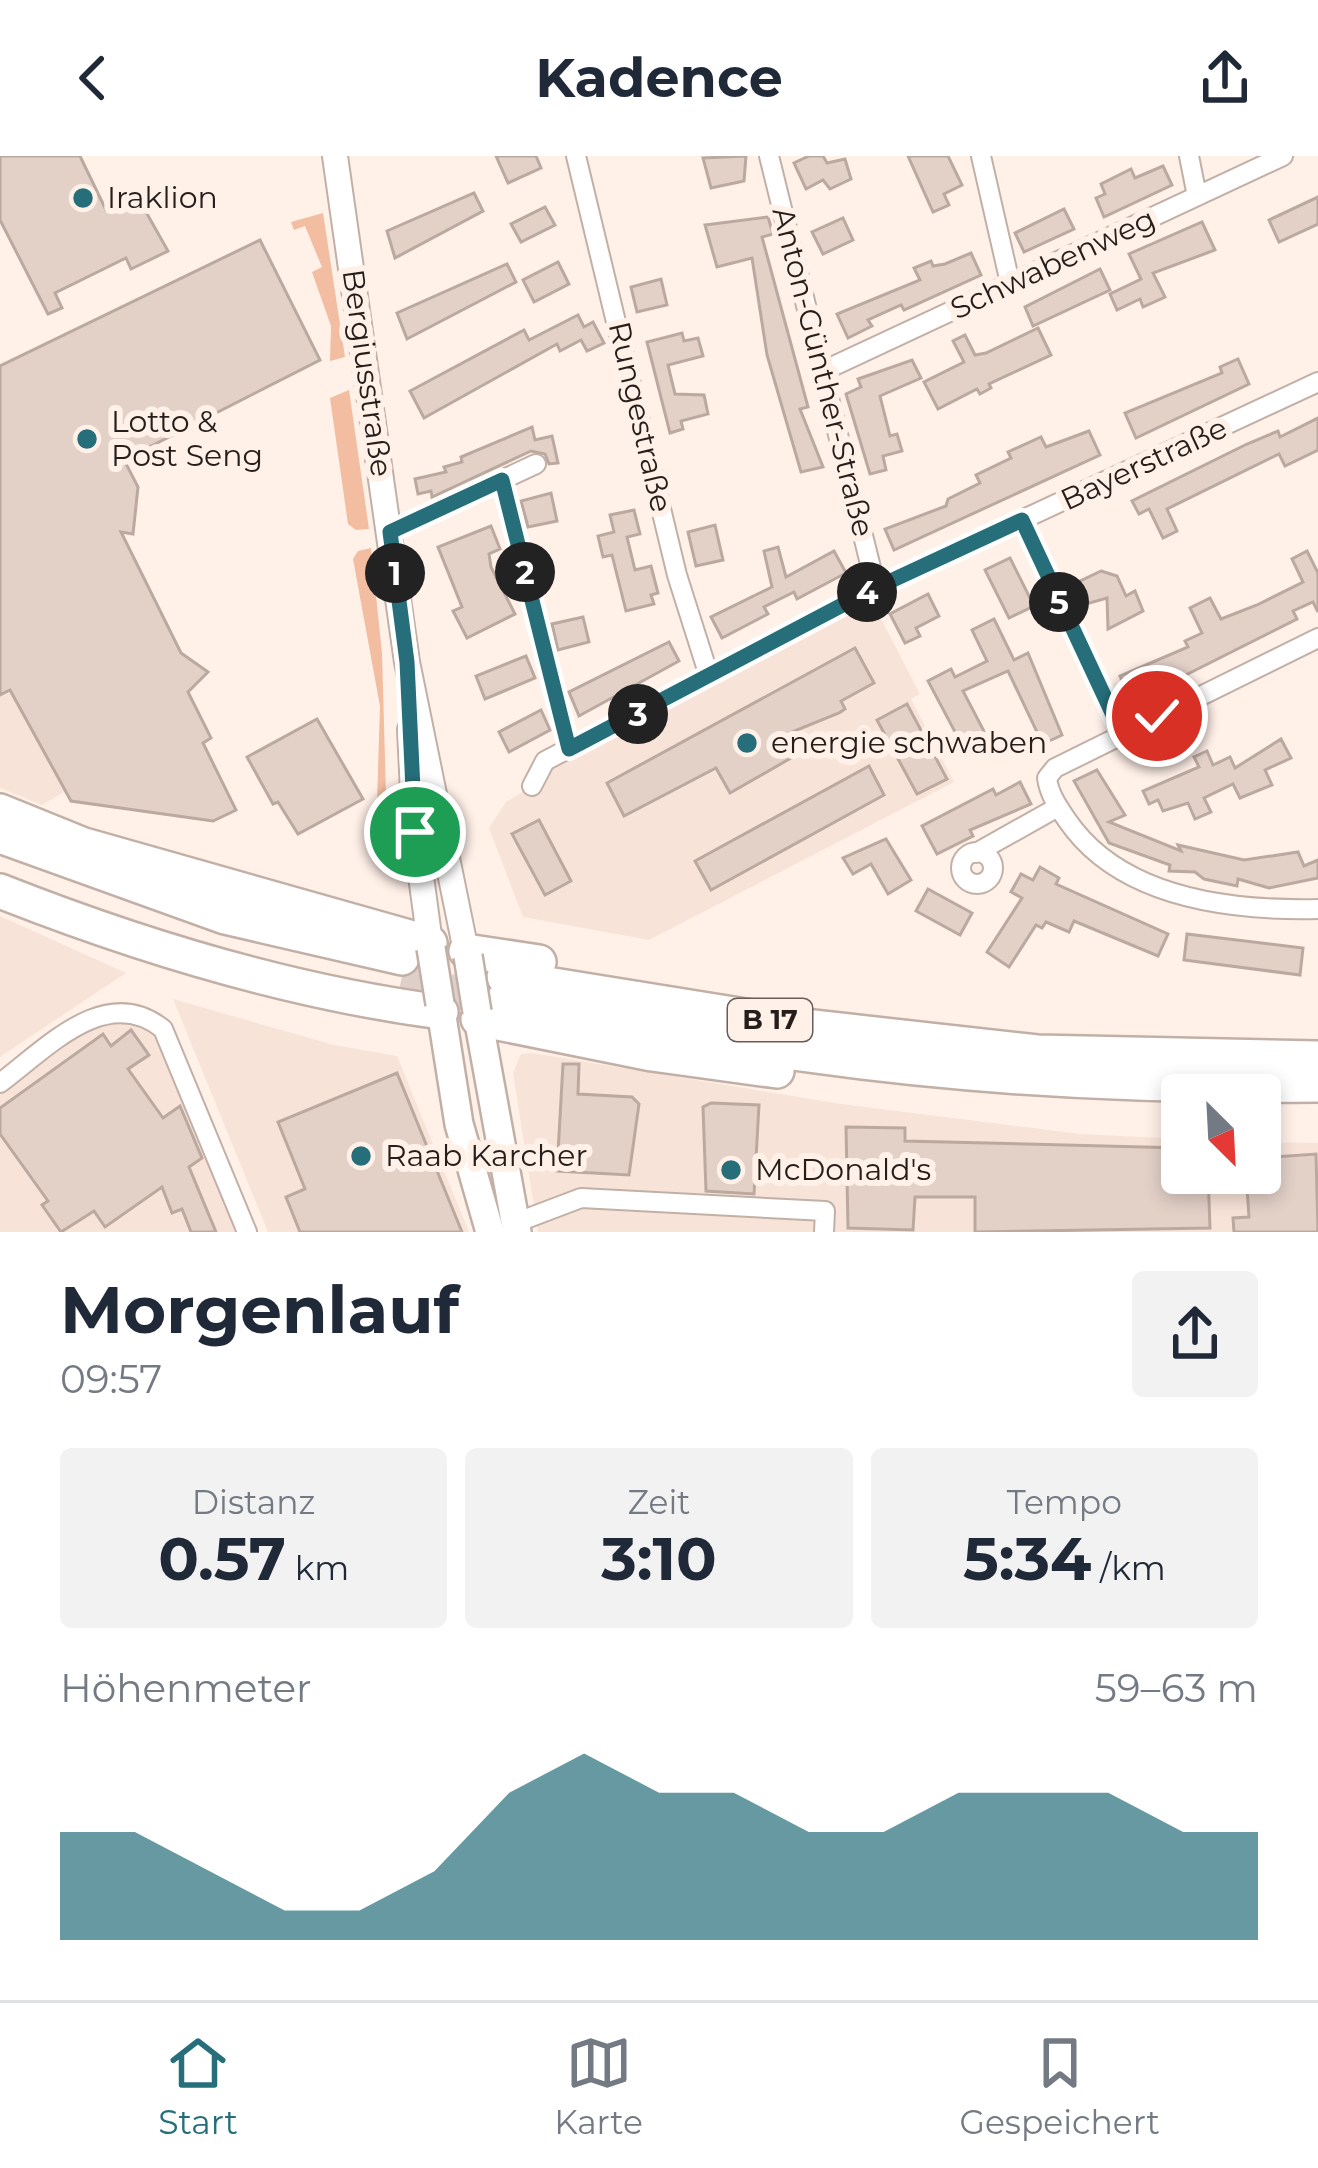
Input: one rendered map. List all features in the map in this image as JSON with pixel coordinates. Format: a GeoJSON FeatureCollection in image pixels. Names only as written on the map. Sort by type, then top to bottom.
{"type":"FeatureCollection","features":[{"type":"Feature","properties":{"kind":"highway"},"geometry":{"type":"LineString","coordinates":[[0,811],[83,845],[416,958]]}},
{"type":"Feature","properties":{"kind":"highway"},"geometry":{"type":"LineString","coordinates":[[0,836],[225,917],[416,958]]}},
{"type":"Feature","properties":{"kind":"highway"},"geometry":{"type":"LineString","coordinates":[[0,861],[222,939],[416,958]]}},
{"type":"Feature","properties":{"kind":"highway"},"geometry":{"type":"LineString","coordinates":[[0,891],[119,937],[302,987],[441,1008]]}},
{"type":"Feature","properties":{"kind":"highway"},"geometry":{"type":"LineString","coordinates":[[467,954],[931,1024],[1035,1065]]}},
{"type":"Feature","properties":{"kind":"highway"},"geometry":{"type":"LineString","coordinates":[[490,1002],[652,1054],[812,1075],[924,1084],[1035,1065]]}},
{"type":"Feature","properties":{"kind":"highway","name":"B 17"},"geometry":{"type":"LineString","coordinates":[[490,1002],[813,1027],[1166,1087],[1318,1084]]}},
{"type":"Feature","properties":{"kind":"highway","name":"B 17"},"geometry":{"type":"LineString","coordinates":[[1035,1065],[1318,1058]]}},
{"type":"Feature","properties":{"kind":"main road"},"geometry":{"type":"LineString","coordinates":[[416,958],[467,954]]}},
{"type":"Feature","properties":{"kind":"main road","name":"Bergiusstraße"},"geometry":{"type":"LineString","coordinates":[[467,954],[490,1002],[508,1229]]}},
{"type":"Feature","properties":{"kind":"main road","name":"Bergiusstraße"},"geometry":{"type":"LineString","coordinates":[[416,958],[441,1008],[459,1124],[508,1229]]}},
{"type":"Feature","properties":{"kind":"main road"},"geometry":{"type":"LineString","coordinates":[[441,1008],[490,1002]]}},
{"type":"Feature","properties":{"kind":"street","name":"Bergiusstraße"},"geometry":{"type":"LineString","coordinates":[[335,156],[407,662],[467,954]]}},
{"type":"Feature","properties":{"kind":"street","name":"Rungestraße"},"geometry":{"type":"LineString","coordinates":[[576,156],[677,574],[710,676]]}},
{"type":"Feature","properties":{"kind":"street","name":"Anton-Günther-Straße"},"geometry":{"type":"LineString","coordinates":[[769,156],[876,588]]}},
{"type":"Feature","properties":{"kind":"street"},"geometry":{"type":"LineString","coordinates":[[981,156],[1010,284]]}},
{"type":"Feature","properties":{"kind":"street"},"geometry":{"type":"LineString","coordinates":[[1189,156],[1197,196]]}},
{"type":"Feature","properties":{"kind":"street","name":"Schwabenweg"},"geometry":{"type":"LineString","coordinates":[[823,371],[1283,156]]}},
{"type":"Feature","properties":{"kind":"street","name":"Bayerstraße"},"geometry":{"type":"LineString","coordinates":[[532,786],[545,761],[876,588],[1318,382]]}},
{"type":"Feature","properties":{"kind":"street"},"geometry":{"type":"LineString","coordinates":[[390,532],[536,464]]}},
{"type":"Feature","properties":{"kind":"street"},"geometry":{"type":"LineString","coordinates":[[502,480],[569,749]]}},
{"type":"Feature","properties":{"kind":"street"},"geometry":{"type":"LineString","coordinates":[[1022,520],[1122,734]]}},
{"type":"Feature","properties":{"kind":"street"},"geometry":{"type":"LineString","coordinates":[[1318,638],[1055,768],[1047,778],[1058,807],[1090,851],[1149,885],[1242,906],[1318,909]]}},
{"type":"Feature","properties":{"kind":"street","name":"Bergiusstraße"},"geometry":{"type":"LineString","coordinates":[[407,662],[416,958]]}},
{"type":"Feature","properties":{"kind":"street"},"geometry":{"type":"LineString","coordinates":[[1007,838],[981,882],[968,881],[961,866],[976,853],[1058,807]]}},
{"type":"Feature","properties":{"kind":"street"},"geometry":{"type":"LineString","coordinates":[[976,853],[989,855],[994,867]]}},
{"type":"Feature","properties":{"kind":"street"},"geometry":{"type":"LineString","coordinates":[[0,1083],[87,1021],[115,1010],[152,1020],[163,1029],[247,1232]]}},
{"type":"Feature","properties":{"kind":"street"},"geometry":{"type":"LineString","coordinates":[[508,1229],[580,1198],[825,1211],[824,1232]]}},
{"type":"Feature","properties":{"kind":"shaded area"},"geometry":{"type":"Polygon","coordinates":[[[323,213],[345,357],[330,361],[331,326],[312,272],[322,267],[305,226],[294,230],[291,222],[323,213]]]}},
{"type":"Feature","properties":{"kind":"shaded area"},"geometry":{"type":"Polygon","coordinates":[[[349,390],[369,529],[356,530],[348,524],[330,398],[349,390]]]}},
{"type":"Feature","properties":{"kind":"shaded area"},"geometry":{"type":"Polygon","coordinates":[[[371,548],[382,653],[387,830],[376,833],[380,706],[353,559],[358,551],[371,548]]]}},
{"type":"Feature","properties":{"kind":"shaded area","name":"energie schwaben"},"geometry":{"type":"Polygon","coordinates":[[[867,592],[920,694],[911,699],[954,782],[649,940],[523,917],[489,828],[506,802],[532,786],[545,761],[867,592]]]}},
{"type":"Feature","properties":{"kind":"shaded area"},"geometry":{"type":"Polygon","coordinates":[[[11,692],[64,792],[42,805],[0,788],[0,697],[11,692]]]}},
{"type":"Feature","properties":{"kind":"shaded area"},"geometry":{"type":"Polygon","coordinates":[[[0,916],[126,973],[0,1057],[0,916]]]}},
{"type":"Feature","properties":{"kind":"shaded area"},"geometry":{"type":"Polygon","coordinates":[[[173,999],[334,1045],[397,1056],[469,1232],[268,1232],[173,999]]]}},
{"type":"Feature","properties":{"kind":"shaded area"},"geometry":{"type":"Polygon","coordinates":[[[127,1019],[156,1033],[238,1232],[0,1232],[0,1094],[90,1027],[127,1019]]]}},
{"type":"Feature","properties":{"kind":"shaded area"},"geometry":{"type":"Polygon","coordinates":[[[521,1054],[841,1104],[1081,1134],[1161,1138],[1161,1194],[1281,1194],[1281,1142],[1318,1143],[1318,1232],[538,1232],[513,1073],[521,1054]]]}},
{"type":"Feature","properties":{"kind":"building"},"geometry":{"type":"Polygon","coordinates":[[[0,156],[80,156],[106,210],[137,196],[168,251],[131,269],[126,258],[55,293],[62,308],[48,314],[0,220],[0,156]]]}},
{"type":"Feature","properties":{"kind":"building"},"geometry":{"type":"Polygon","coordinates":[[[496,156],[536,156],[541,168],[508,183],[496,156]]]}},
{"type":"Feature","properties":{"kind":"building"},"geometry":{"type":"Polygon","coordinates":[[[746,156],[744,181],[711,188],[703,158],[746,156]]]}},
{"type":"Feature","properties":{"kind":"building"},"geometry":{"type":"Polygon","coordinates":[[[823,156],[827,163],[845,159],[851,179],[830,189],[823,180],[806,189],[794,163],[823,156]]]}},
{"type":"Feature","properties":{"kind":"building"},"geometry":{"type":"Polygon","coordinates":[[[908,156],[948,156],[962,185],[944,194],[949,205],[933,212],[908,156]]]}},
{"type":"Feature","properties":{"kind":"building"},"geometry":{"type":"Polygon","coordinates":[[[1163,166],[1172,185],[1104,217],[1096,198],[1105,194],[1101,184],[1131,169],[1135,178],[1163,166]]]}},
{"type":"Feature","properties":{"kind":"building"},"geometry":{"type":"Polygon","coordinates":[[[474,193],[483,211],[395,258],[387,231],[474,193]]]}},
{"type":"Feature","properties":{"kind":"building"},"geometry":{"type":"Polygon","coordinates":[[[1318,197],[1318,224],[1279,242],[1269,220],[1318,197]]]}},
{"type":"Feature","properties":{"kind":"building"},"geometry":{"type":"Polygon","coordinates":[[[545,207],[555,225],[521,242],[511,224],[545,207]]]}},
{"type":"Feature","properties":{"kind":"building"},"geometry":{"type":"Polygon","coordinates":[[[1064,209],[1074,229],[1024,252],[1015,233],[1064,209]]]}},
{"type":"Feature","properties":{"kind":"building"},"geometry":{"type":"Polygon","coordinates":[[[768,217],[773,234],[762,237],[808,407],[800,409],[823,467],[801,472],[767,355],[752,258],[717,267],[705,225],[768,217]]]}},
{"type":"Feature","properties":{"kind":"building"},"geometry":{"type":"Polygon","coordinates":[[[843,218],[853,240],[823,254],[812,232],[843,218]]]}},
{"type":"Feature","properties":{"kind":"building"},"geometry":{"type":"Polygon","coordinates":[[[1202,222],[1215,250],[1153,273],[1165,297],[1143,307],[1140,299],[1117,310],[1110,294],[1141,279],[1129,254],[1202,222]]]}},
{"type":"Feature","properties":{"kind":"building"},"geometry":{"type":"Polygon","coordinates":[[[260,240],[320,360],[124,460],[138,487],[133,534],[121,532],[181,653],[208,672],[188,692],[211,738],[203,743],[236,810],[213,821],[71,801],[10,690],[0,695],[0,366],[260,240]]]}},
{"type":"Feature","properties":{"kind":"building"},"geometry":{"type":"Polygon","coordinates":[[[971,253],[981,275],[904,310],[901,305],[868,320],[872,326],[848,338],[837,314],[920,280],[914,268],[931,261],[933,266],[945,264],[971,253]]]}},
{"type":"Feature","properties":{"kind":"building"},"geometry":{"type":"Polygon","coordinates":[[[558,262],[569,284],[534,302],[523,280],[558,262]]]}},
{"type":"Feature","properties":{"kind":"building"},"geometry":{"type":"Polygon","coordinates":[[[507,264],[516,282],[407,339],[397,313],[507,264]]]}},
{"type":"Feature","properties":{"kind":"building"},"geometry":{"type":"Polygon","coordinates":[[[1100,269],[1110,290],[1033,326],[1025,307],[1100,269]]]}},
{"type":"Feature","properties":{"kind":"building"},"geometry":{"type":"Polygon","coordinates":[[[661,279],[667,305],[637,312],[631,287],[661,279]]]}},
{"type":"Feature","properties":{"kind":"building"},"geometry":{"type":"Polygon","coordinates":[[[578,315],[584,327],[593,322],[604,343],[587,351],[581,340],[560,351],[557,344],[424,418],[410,391],[524,330],[529,340],[578,315]]]}},
{"type":"Feature","properties":{"kind":"building"},"geometry":{"type":"Polygon","coordinates":[[[1038,328],[1051,355],[989,384],[991,388],[980,394],[977,389],[938,409],[924,382],[964,362],[953,341],[965,335],[975,355],[1038,328]]]}},
{"type":"Feature","properties":{"kind":"building"},"geometry":{"type":"Polygon","coordinates":[[[682,333],[684,341],[698,338],[703,356],[668,365],[675,394],[704,395],[708,414],[681,421],[683,429],[670,433],[647,342],[682,333]]]}},
{"type":"Feature","properties":{"kind":"building"},"geometry":{"type":"Polygon","coordinates":[[[1238,359],[1249,384],[1136,438],[1125,413],[1222,373],[1220,367],[1238,359]]]}},
{"type":"Feature","properties":{"kind":"building"},"geometry":{"type":"Polygon","coordinates":[[[912,360],[921,378],[880,396],[890,436],[897,434],[902,451],[883,456],[886,470],[870,474],[846,394],[861,387],[858,379],[912,360]]]}},
{"type":"Feature","properties":{"kind":"building"},"geometry":{"type":"Polygon","coordinates":[[[1318,418],[1318,450],[1285,466],[1279,454],[1167,509],[1177,531],[1163,538],[1149,509],[1139,514],[1132,501],[1247,444],[1278,431],[1280,437],[1318,418]]]}},
{"type":"Feature","properties":{"kind":"building"},"geometry":{"type":"Polygon","coordinates":[[[532,427],[535,440],[552,436],[558,463],[549,464],[545,454],[531,451],[432,497],[431,491],[418,494],[415,479],[446,472],[444,467],[462,462],[461,457],[532,427]]]}},
{"type":"Feature","properties":{"kind":"building"},"geometry":{"type":"Polygon","coordinates":[[[1089,431],[1100,455],[894,550],[885,529],[946,506],[948,499],[980,483],[976,475],[1011,458],[1008,452],[1041,437],[1046,447],[1089,431]]]}},
{"type":"Feature","properties":{"kind":"building"},"geometry":{"type":"Polygon","coordinates":[[[551,493],[557,521],[528,527],[521,501],[551,493]]]}},
{"type":"Feature","properties":{"kind":"building"},"geometry":{"type":"Polygon","coordinates":[[[634,510],[640,534],[627,537],[635,570],[651,566],[658,593],[651,595],[654,604],[626,611],[612,555],[603,557],[598,536],[614,532],[610,515],[634,510]]]}},
{"type":"Feature","properties":{"kind":"building"},"geometry":{"type":"Polygon","coordinates":[[[715,525],[723,560],[696,566],[688,532],[715,525]]]}},
{"type":"Feature","properties":{"kind":"building"},"geometry":{"type":"Polygon","coordinates":[[[491,526],[500,549],[489,554],[491,567],[515,614],[467,638],[453,611],[462,607],[438,547],[491,526]]]}},
{"type":"Feature","properties":{"kind":"building"},"geometry":{"type":"Polygon","coordinates":[[[778,547],[786,577],[834,551],[846,573],[797,599],[794,592],[764,607],[768,614],[722,638],[711,617],[772,587],[764,551],[778,547]]]}},
{"type":"Feature","properties":{"kind":"building"},"geometry":{"type":"Polygon","coordinates":[[[1307,551],[1318,573],[1318,612],[1313,602],[1293,611],[1297,619],[1132,702],[1120,676],[1188,647],[1185,641],[1202,633],[1190,608],[1210,598],[1221,619],[1257,605],[1303,582],[1292,559],[1307,551]]]}},
{"type":"Feature","properties":{"kind":"building"},"geometry":{"type":"Polygon","coordinates":[[[1010,558],[1034,606],[1009,618],[985,570],[1010,558]]]}},
{"type":"Feature","properties":{"kind":"building"},"geometry":{"type":"Polygon","coordinates":[[[1101,571],[1117,576],[1126,596],[1135,591],[1143,611],[1108,629],[1107,598],[1086,604],[1076,583],[1101,571]]]}},
{"type":"Feature","properties":{"kind":"building"},"geometry":{"type":"Polygon","coordinates":[[[928,594],[939,616],[916,628],[920,636],[905,643],[890,614],[928,594]]]}},
{"type":"Feature","properties":{"kind":"building"},"geometry":{"type":"Polygon","coordinates":[[[583,617],[589,642],[558,650],[552,624],[583,617]]]}},
{"type":"Feature","properties":{"kind":"building"},"geometry":{"type":"Polygon","coordinates":[[[994,619],[1014,660],[1028,653],[1062,735],[1047,742],[1036,730],[1008,671],[963,691],[986,735],[963,747],[928,681],[951,669],[955,677],[987,661],[972,630],[994,619]]]}},
{"type":"Feature","properties":{"kind":"building"},"geometry":{"type":"Polygon","coordinates":[[[669,642],[679,661],[579,716],[569,692],[669,642]]]}},
{"type":"Feature","properties":{"kind":"building"},"geometry":{"type":"Polygon","coordinates":[[[855,648],[874,683],[841,701],[845,709],[839,713],[787,734],[798,754],[730,793],[716,768],[624,816],[607,783],[855,648]]]}},
{"type":"Feature","properties":{"kind":"building"},"geometry":{"type":"Polygon","coordinates":[[[526,656],[535,678],[485,699],[476,676],[526,656]]]}},
{"type":"Feature","properties":{"kind":"building"},"geometry":{"type":"Polygon","coordinates":[[[907,704],[947,779],[917,794],[877,720],[907,704]]]}},
{"type":"Feature","properties":{"kind":"building"},"geometry":{"type":"Polygon","coordinates":[[[541,710],[550,730],[509,752],[499,732],[541,710]]]}},
{"type":"Feature","properties":{"kind":"building"},"geometry":{"type":"Polygon","coordinates":[[[317,719],[363,799],[298,834],[278,802],[273,804],[247,757],[317,719]]]}},
{"type":"Feature","properties":{"kind":"building"},"geometry":{"type":"Polygon","coordinates":[[[1281,739],[1291,758],[1265,770],[1272,785],[1240,798],[1233,784],[1204,798],[1211,812],[1195,819],[1188,803],[1163,811],[1158,800],[1149,804],[1143,791],[1199,767],[1194,757],[1207,751],[1213,765],[1230,757],[1235,768],[1281,739]]]}},
{"type":"Feature","properties":{"kind":"building"},"geometry":{"type":"Polygon","coordinates":[[[869,766],[884,795],[711,890],[695,861],[869,766]]]}},
{"type":"Feature","properties":{"kind":"building"},"geometry":{"type":"Polygon","coordinates":[[[1097,770],[1125,815],[1109,822],[1181,851],[1178,845],[1244,860],[1298,852],[1304,866],[1318,860],[1318,878],[1269,888],[1238,879],[1237,886],[1204,879],[1195,872],[1169,871],[1170,865],[1109,843],[1074,781],[1097,770]]]}},
{"type":"Feature","properties":{"kind":"building"},"geometry":{"type":"Polygon","coordinates":[[[1020,782],[1031,804],[970,830],[973,836],[937,854],[922,826],[993,789],[996,795],[1020,782]]]}},
{"type":"Feature","properties":{"kind":"building"},"geometry":{"type":"Polygon","coordinates":[[[539,820],[571,881],[545,895],[512,834],[539,820]]]}},
{"type":"Feature","properties":{"kind":"building"},"geometry":{"type":"Polygon","coordinates":[[[886,839],[911,880],[888,894],[871,864],[853,874],[843,858],[886,839]]]}},
{"type":"Feature","properties":{"kind":"building"},"geometry":{"type":"Polygon","coordinates":[[[1040,867],[1059,878],[1056,884],[1168,934],[1158,956],[1074,921],[1069,932],[1046,922],[1042,928],[1036,925],[1009,967],[987,952],[1022,898],[1011,892],[1021,874],[1033,880],[1040,867]]]}},
{"type":"Feature","properties":{"kind":"building"},"geometry":{"type":"Polygon","coordinates":[[[928,889],[972,913],[960,935],[916,911],[928,889]]]}},
{"type":"Feature","properties":{"kind":"building"},"geometry":{"type":"Polygon","coordinates":[[[1187,934],[1303,948],[1300,975],[1184,960],[1187,934]]]}},
{"type":"Feature","properties":{"kind":"building"},"geometry":{"type":"Polygon","coordinates":[[[131,1030],[149,1055],[128,1069],[163,1118],[180,1106],[202,1158],[189,1167],[216,1232],[191,1232],[182,1209],[172,1213],[162,1187],[105,1227],[94,1211],[61,1232],[42,1205],[48,1201],[0,1134],[0,1108],[103,1034],[111,1046],[131,1030]]]}},
{"type":"Feature","properties":{"kind":"building"},"geometry":{"type":"Polygon","coordinates":[[[563,1064],[579,1064],[578,1094],[632,1097],[639,1104],[629,1175],[557,1171],[563,1064]]]}},
{"type":"Feature","properties":{"kind":"building","name":"Raab Karcher"},"geometry":{"type":"Polygon","coordinates":[[[397,1073],[462,1232],[300,1232],[286,1197],[305,1189],[278,1122],[397,1073]]]}},
{"type":"Feature","properties":{"kind":"building","name":"McDonald's"},"geometry":{"type":"Polygon","coordinates":[[[711,1103],[759,1105],[754,1194],[706,1191],[703,1107],[711,1103]]]}},
{"type":"Feature","properties":{"kind":"building"},"geometry":{"type":"Polygon","coordinates":[[[846,1127],[905,1128],[905,1141],[1161,1147],[1161,1194],[1209,1194],[1210,1228],[975,1232],[975,1197],[915,1197],[913,1230],[848,1228],[846,1127]]]}},
{"type":"Feature","properties":{"kind":"building"},"geometry":{"type":"Polygon","coordinates":[[[1316,1154],[1318,1232],[1234,1232],[1233,1218],[1249,1217],[1247,1194],[1281,1194],[1281,1156],[1316,1154]]]}},
{"type":"Feature","properties":{"kind":"tunnel"},"geometry":{"type":"LineString","coordinates":[[401,981],[502,1001]]}},
{"type":"Feature","properties":{"kind":"place","name":"Iraklion"},"geometry":{"type":"Point","coordinates":[83,198]}},
{"type":"Feature","properties":{"kind":"place","name":"Lotto & Post Seng"},"geometry":{"type":"Point","coordinates":[87,439]}},
{"type":"Feature","properties":{"kind":"place","name":"energie schwaben"},"geometry":{"type":"Point","coordinates":[747,743]}},
{"type":"Feature","properties":{"kind":"place","name":"Raab Karcher"},"geometry":{"type":"Point","coordinates":[361,1156]}},
{"type":"Feature","properties":{"kind":"place","name":"McDonald's"},"geometry":{"type":"Point","coordinates":[731,1170]}},
{"type":"Feature","properties":{"kind":"route"},"geometry":{"type":"LineString","coordinates":[[415,832],[407,662],[390,532],[502,480],[569,749],[867,592],[1022,520],[1122,734],[1157,716]]}}]}
